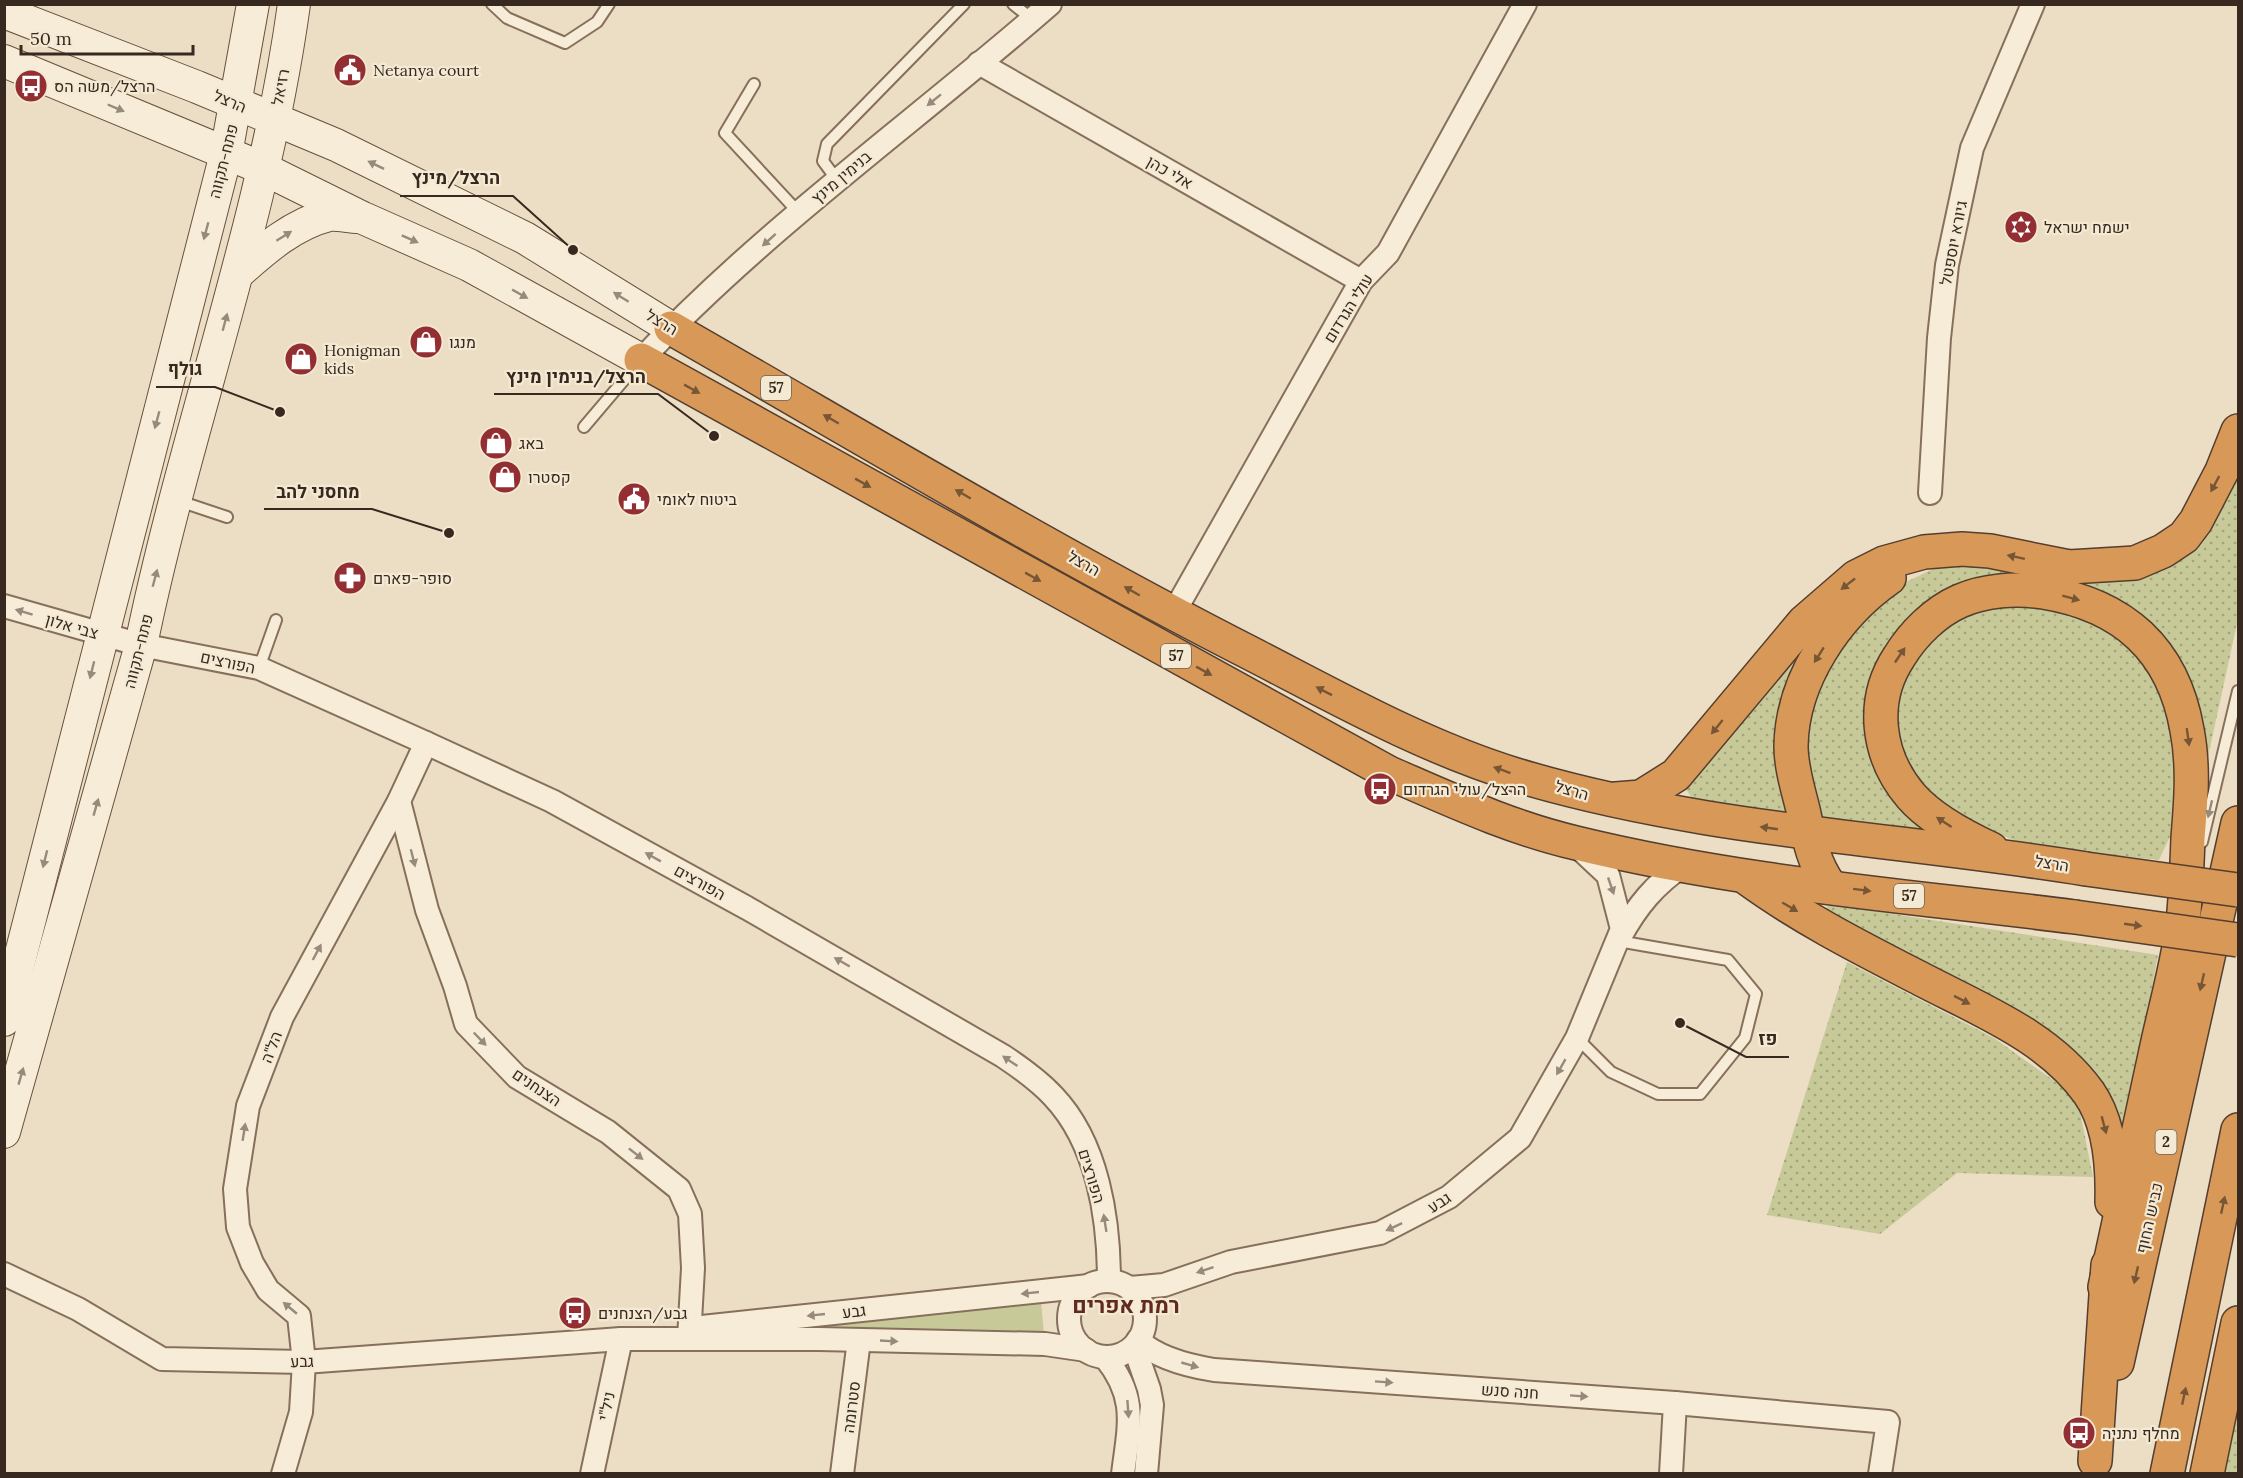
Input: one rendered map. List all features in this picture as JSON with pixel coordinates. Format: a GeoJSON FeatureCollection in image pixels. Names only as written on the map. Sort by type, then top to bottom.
{"type":"FeatureCollection","features":[{"type":"Feature","properties":{"kind":"highway","name":"הרצל"},"geometry":{"type":"LineString","coordinates":[[671,328],[1173,614],[1406,733],[1513,774],[1598,798],[1685,816],[2015,857],[2238,890]]}},
{"type":"Feature","properties":{"kind":"highway","name":"57"},"geometry":{"type":"LineString","coordinates":[[641,360],[1389,773],[1509,823],[1574,843],[1742,874],[2238,940]]}},
{"type":"Feature","properties":{"kind":"highway"},"geometry":{"type":"LineString","coordinates":[[1598,798],[1641,797],[1676,775],[1804,622],[1856,577],[1884,563],[1914,555],[1962,549],[1990,551],[2069,567],[2135,563],[2163,551],[2184,537],[2196,521],[2222,471],[2238,431]]}},
{"type":"Feature","properties":{"kind":"highway"},"geometry":{"type":"LineString","coordinates":[[1830,886],[1819,869],[1808,833],[1791,747],[1802,688],[1816,660],[1835,631],[1879,586],[1901,570],[1933,555],[1962,549]]}},
{"type":"Feature","properties":{"kind":"highway"},"geometry":{"type":"LineString","coordinates":[[2015,857],[1989,848],[1959,832],[1912,797],[1886,754],[1880,730],[1880,711],[1882,693],[1891,669],[1919,631],[1941,612],[1959,601],[1985,593],[2034,591],[2090,603],[2121,619],[2146,640],[2164,664],[2178,695],[2187,730],[2192,775],[2183,924],[2105,1287]]}},
{"type":"Feature","properties":{"kind":"highway","name":"כביש החוף"},"geometry":{"type":"LineString","coordinates":[[2094,1467],[2238,823]]}},
{"type":"Feature","properties":{"kind":"highway"},"geometry":{"type":"LineString","coordinates":[[1742,874],[1808,917],[2001,1020],[2044,1047],[2072,1072],[2090,1094],[2104,1120],[2112,1190],[2094,1467]]}},
{"type":"Feature","properties":{"kind":"highway"},"geometry":{"type":"LineString","coordinates":[[2168,1473],[2238,1130]]}},
{"type":"Feature","properties":{"kind":"highway"},"geometry":{"type":"LineString","coordinates":[[2206,1473],[2238,1323]]}},
{"type":"Feature","properties":{"kind":"main road"},"geometry":{"type":"LineString","coordinates":[[237,104],[253,4]]}},
{"type":"Feature","properties":{"kind":"main road","name":"הרצל"},"geometry":{"type":"LineString","coordinates":[[20,13],[336,145],[525,238],[671,328]]}},
{"type":"Feature","properties":{"kind":"main road"},"geometry":{"type":"LineString","coordinates":[[292,20],[294,83],[302,108],[314,126],[336,145]]}},
{"type":"Feature","properties":{"kind":"main road","name":"רזיאל"},"geometry":{"type":"LineString","coordinates":[[262,168],[274,119],[292,20]]}},
{"type":"Feature","properties":{"kind":"main road"},"geometry":{"type":"LineString","coordinates":[[197,87],[217,86],[229,79],[245,55]]}},
{"type":"Feature","properties":{"kind":"main road"},"geometry":{"type":"LineString","coordinates":[[4,61],[262,168],[363,218],[469,265],[641,360]]}},
{"type":"Feature","properties":{"kind":"main road","name":"פתח-תקווה"},"geometry":{"type":"LineString","coordinates":[[4,1020],[237,104]]}},
{"type":"Feature","properties":{"kind":"main road","name":"פתח-תקווה"},"geometry":{"type":"LineString","coordinates":[[4,1132],[141,645],[176,500],[238,273],[262,168]]}},
{"type":"Feature","properties":{"kind":"main road"},"geometry":{"type":"LineString","coordinates":[[238,273],[268,246],[295,229],[331,215],[363,218]]}},
{"type":"Feature","properties":{"kind":"street","name":"בנימין מינץ"},"geometry":{"type":"LineString","coordinates":[[641,360],[671,328],[799,213],[1050,4]]}},
{"type":"Feature","properties":{"kind":"street","name":"עולי הגרדום"},"geometry":{"type":"LineString","coordinates":[[1173,614],[1361,281],[1388,253],[1525,4]]}},
{"type":"Feature","properties":{"kind":"street","name":"גיורא יוספטל"},"geometry":{"type":"LineString","coordinates":[[1930,494],[1939,338],[1949,254],[1972,148],[2033,4]]}},
{"type":"Feature","properties":{"kind":"street","name":"אלי כהן"},"geometry":{"type":"LineString","coordinates":[[979,63],[1361,281]]}},
{"type":"Feature","properties":{"kind":"street","name":"צבי אלון"},"geometry":{"type":"LineString","coordinates":[[4,606],[141,645]]}},
{"type":"Feature","properties":{"kind":"street","name":"הפורצים"},"geometry":{"type":"LineString","coordinates":[[141,645],[259,668],[552,801],[736,902],[1029,1073],[1054,1096],[1066,1112],[1092,1167],[1107,1232],[1109,1285]]}},
{"type":"Feature","properties":{"kind":"street","name":"הל\"ה"},"geometry":{"type":"LineString","coordinates":[[283,1473],[301,1412],[304,1362],[300,1316],[268,1290],[252,1263],[238,1227],[236,1189],[248,1106],[282,1017],[399,801],[426,743]]}},
{"type":"Feature","properties":{"kind":"street","name":"הצנחנים"},"geometry":{"type":"LineString","coordinates":[[399,801],[427,910],[455,986],[466,1024],[517,1077],[608,1132],[679,1189],[690,1214],[693,1268],[690,1334]]}},
{"type":"Feature","properties":{"kind":"street","name":"גבע"},"geometry":{"type":"LineString","coordinates":[[4,1274],[78,1309],[162,1359],[304,1362],[690,1334],[1109,1285],[1164,1285],[1231,1262],[1357,1240],[1380,1233],[1417,1216],[1449,1197],[1520,1138],[1577,1038],[1622,929],[1608,875],[1574,843]]}},
{"type":"Feature","properties":{"kind":"street","name":"גבע"},"geometry":{"type":"LineString","coordinates":[[1618,941],[1646,896],[1662,879],[1685,864]]}},
{"type":"Feature","properties":{"kind":"street"},"geometry":{"type":"LineString","coordinates":[[1096,1354],[1125,1352],[1136,1343],[1145,1323],[1144,1310],[1139,1298],[1109,1285],[1072,1305],[1070,1318],[1071,1330],[1077,1342],[1096,1354],[1120,1375],[1127,1391],[1129,1427],[1123,1473]]}},
{"type":"Feature","properties":{"kind":"street","name":"גבע"},"geometry":{"type":"LineString","coordinates":[[690,1334],[1045,1344],[1096,1354]]}},
{"type":"Feature","properties":{"kind":"street","name":"ניל\"י"},"geometry":{"type":"LineString","coordinates":[[592,1473],[621,1339]]}},
{"type":"Feature","properties":{"kind":"street","name":"סטרומה"},"geometry":{"type":"LineString","coordinates":[[842,1473],[859,1340]]}},
{"type":"Feature","properties":{"kind":"street"},"geometry":{"type":"LineString","coordinates":[[1136,1343],[1152,1405],[1146,1473]]}},
{"type":"Feature","properties":{"kind":"street","name":"חנה סנש"},"geometry":{"type":"LineString","coordinates":[[1136,1343],[1168,1358],[1214,1370],[1675,1403],[1888,1422],[1880,1473]]}},
{"type":"Feature","properties":{"kind":"street"},"geometry":{"type":"LineString","coordinates":[[1671,1473],[1675,1403]]}},
{"type":"Feature","properties":{"kind":"lane"},"geometry":{"type":"LineString","coordinates":[[492,4],[507,18],[565,43],[597,22],[609,4]]}},
{"type":"Feature","properties":{"kind":"lane"},"geometry":{"type":"LineString","coordinates":[[837,180],[823,161],[827,144],[964,4]]}},
{"type":"Feature","properties":{"kind":"lane"},"geometry":{"type":"LineString","coordinates":[[1013,4],[1033,20]]}},
{"type":"Feature","properties":{"kind":"lane"},"geometry":{"type":"LineString","coordinates":[[754,84],[725,133],[799,213]]}},
{"type":"Feature","properties":{"kind":"lane"},"geometry":{"type":"LineString","coordinates":[[584,427],[641,360]]}},
{"type":"Feature","properties":{"kind":"lane"},"geometry":{"type":"LineString","coordinates":[[176,500],[227,517]]}},
{"type":"Feature","properties":{"kind":"lane"},"geometry":{"type":"LineString","coordinates":[[259,668],[276,620]]}},
{"type":"Feature","properties":{"kind":"lane"},"geometry":{"type":"LineString","coordinates":[[2183,924],[2238,691]]}},
{"type":"Feature","properties":{"kind":"lane"},"geometry":{"type":"LineString","coordinates":[[1577,1038],[1611,1072],[1658,1094],[1700,1094],[1745,1038],[1756,994],[1728,960],[1618,941]]}},
{"type":"Feature","properties":{"kind":"green space"},"geometry":{"type":"Polygon","coordinates":[[[2238,466],[2238,619],[2204,775],[2154,632],[1983,581],[1869,710],[1958,837],[1822,824],[1805,748],[1814,693],[1846,639],[1887,596],[1908,581],[1937,567],[1963,563],[2138,576],[2238,466]]]}},
{"type":"Feature","properties":{"kind":"green space"},"geometry":{"type":"Polygon","coordinates":[[[2013,606],[2054,609],[2113,631],[2152,671],[2165,700],[2173,732],[2178,775],[2174,828],[2159,860],[2032,846],[1997,834],[1963,817],[1942,804],[1919,783],[1905,758],[1898,731],[1898,704],[1905,677],[1919,653],[1939,631],[1965,615],[1982,609],[2013,606]]]}},
{"type":"Feature","properties":{"kind":"green space"},"geometry":{"type":"Polygon","coordinates":[[[1811,629],[1800,666],[1798,824],[1698,807],[1681,782],[1811,629]]]}},
{"type":"Feature","properties":{"kind":"green space"},"geometry":{"type":"Polygon","coordinates":[[[1828,904],[2158,955],[2122,1148],[2117,1116],[1825,913],[1828,904]]]}},
{"type":"Feature","properties":{"kind":"green space"},"geometry":{"type":"Polygon","coordinates":[[[1847,962],[1994,1038],[2077,1097],[2093,1177],[1957,1173],[1880,1234],[1767,1215],[1847,962]]]}},
{"type":"Feature","properties":{"kind":"green space"},"geometry":{"type":"Polygon","coordinates":[[[1041,1300],[1044,1335],[807,1325],[1041,1300]]]}},
{"type":"Feature","properties":{"kind":"green space"},"geometry":{"type":"Polygon","coordinates":[[[2238,1408],[2238,1473],[2224,1473],[2238,1408]]]}},
{"type":"Feature","properties":{"kind":"place","name":"Netanya court"},"geometry":{"type":"Point","coordinates":[350,70]}},
{"type":"Feature","properties":{"kind":"place","name":"הרצל/משה הס"},"geometry":{"type":"Point","coordinates":[31,86]}},
{"type":"Feature","properties":{"kind":"place","name":"ישמח ישראל"},"geometry":{"type":"Point","coordinates":[2021,227]}},
{"type":"Feature","properties":{"kind":"place","name":"הרצל/מינץ"},"geometry":{"type":"Point","coordinates":[573,250]}},
{"type":"Feature","properties":{"kind":"place","name":"מנגו"},"geometry":{"type":"Point","coordinates":[426,342]}},
{"type":"Feature","properties":{"kind":"place","name":"Honigman kids"},"geometry":{"type":"Point","coordinates":[301,359]}},
{"type":"Feature","properties":{"kind":"place","name":"גולף"},"geometry":{"type":"Point","coordinates":[280,412]}},
{"type":"Feature","properties":{"kind":"place","name":"הרצל/בנימין מינץ"},"geometry":{"type":"Point","coordinates":[714,436]}},
{"type":"Feature","properties":{"kind":"place","name":"באג"},"geometry":{"type":"Point","coordinates":[496,443]}},
{"type":"Feature","properties":{"kind":"place","name":"קסטרו"},"geometry":{"type":"Point","coordinates":[505,477]}},
{"type":"Feature","properties":{"kind":"place","name":"ביטוח לאומי"},"geometry":{"type":"Point","coordinates":[634,499]}},
{"type":"Feature","properties":{"kind":"place","name":"מחסני להב"},"geometry":{"type":"Point","coordinates":[449,533]}},
{"type":"Feature","properties":{"kind":"place","name":"סופר-פארם"},"geometry":{"type":"Point","coordinates":[350,578]}},
{"type":"Feature","properties":{"kind":"place","name":"הרצל/עולי הגרדום"},"geometry":{"type":"Point","coordinates":[1380,789]}},
{"type":"Feature","properties":{"kind":"place","name":"פז"},"geometry":{"type":"Point","coordinates":[1680,1023]}},
{"type":"Feature","properties":{"kind":"place","name":"גבע/הצנחנים"},"geometry":{"type":"Point","coordinates":[575,1313]}},
{"type":"Feature","properties":{"kind":"place","name":"מחלף נתניה"},"geometry":{"type":"Point","coordinates":[2079,1433]}},
{"type":"Feature","properties":{"kind":"district","name":"רמת אפרים"},"geometry":{"type":"Point","coordinates":[1126,1305]}}]}
